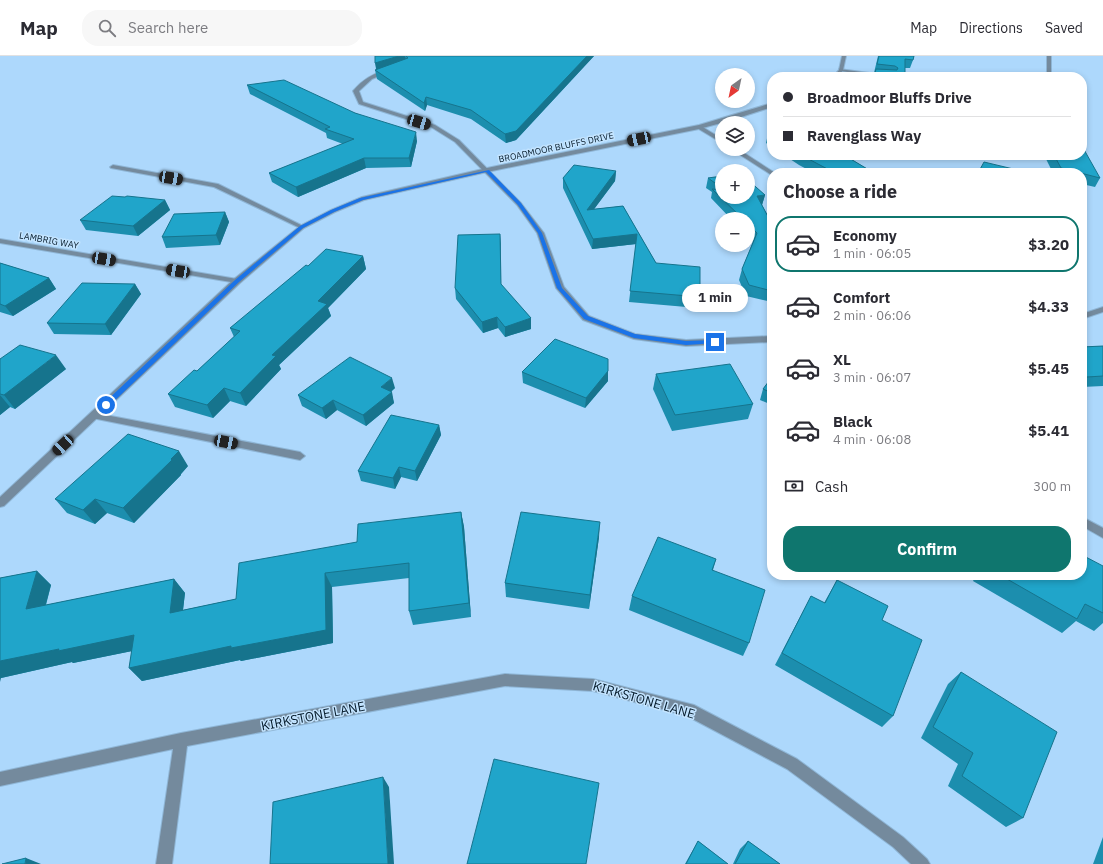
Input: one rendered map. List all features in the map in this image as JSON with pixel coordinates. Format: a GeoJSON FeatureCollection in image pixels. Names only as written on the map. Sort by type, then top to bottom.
{"type":"FeatureCollection","features":[{"type":"Feature","properties":{"kind":"street"},"geometry":{"type":"LineString","coordinates":[[844,56],[840,70],[855,72]]}},
{"type":"Feature","properties":{"kind":"street"},"geometry":{"type":"LineString","coordinates":[[1049,56],[1049,72]]}},
{"type":"Feature","properties":{"kind":"street"},"geometry":{"type":"LineString","coordinates":[[398,67],[376,74],[362,83],[356,92],[360,103],[434,126],[457,141],[519,204],[540,233],[560,288],[586,318],[634,336],[686,343],[767,339]]}},
{"type":"Feature","properties":{"kind":"street","name":"BROADMOOR BLUFFS DRIVE"},"geometry":{"type":"LineString","coordinates":[[0,503],[95,416],[237,281],[302,227],[333,211],[362,199],[487,170],[699,127],[730,119],[767,107]]}},
{"type":"Feature","properties":{"kind":"street"},"geometry":{"type":"LineString","coordinates":[[699,127],[715,137]]}},
{"type":"Feature","properties":{"kind":"street"},"geometry":{"type":"LineString","coordinates":[[745,156],[767,170]]}},
{"type":"Feature","properties":{"kind":"street"},"geometry":{"type":"LineString","coordinates":[[113,167],[216,186],[302,227]]}},
{"type":"Feature","properties":{"kind":"street","name":"LAMBRIG WAY"},"geometry":{"type":"LineString","coordinates":[[0,241],[237,281]]}},
{"type":"Feature","properties":{"kind":"street"},"geometry":{"type":"LineString","coordinates":[[1087,315],[1103,309]]}},
{"type":"Feature","properties":{"kind":"street"},"geometry":{"type":"LineString","coordinates":[[95,416],[300,456]]}},
{"type":"Feature","properties":{"kind":"street"},"geometry":{"type":"LineString","coordinates":[[1087,524],[1103,534]]}},
{"type":"Feature","properties":{"kind":"street","name":"KIRKSTONE LANE"},"geometry":{"type":"LineString","coordinates":[[0,779],[181,740],[505,680],[592,685],[689,710],[792,764],[898,842],[922,864]]}},
{"type":"Feature","properties":{"kind":"street"},"geometry":{"type":"LineString","coordinates":[[164,864],[181,740]]}},
{"type":"Feature","properties":{"kind":"building"},"geometry":{"type":"Polygon","coordinates":[[[375,56],[399,56],[375,63],[375,56]]]}},
{"type":"Feature","properties":{"kind":"building"},"geometry":{"type":"Polygon","coordinates":[[[406,56],[587,56],[516,131],[505,134],[471,110],[426,97],[424,103],[375,70],[408,58],[406,56]]]}},
{"type":"Feature","properties":{"kind":"building"},"geometry":{"type":"Polygon","coordinates":[[[879,56],[914,56],[913,60],[905,59],[905,72],[875,72],[876,69],[897,70],[898,68],[895,66],[877,64],[879,56]]]}},
{"type":"Feature","properties":{"kind":"building"},"geometry":{"type":"Polygon","coordinates":[[[284,80],[355,113],[416,132],[409,158],[364,158],[296,187],[269,173],[354,139],[325,129],[330,127],[247,85],[284,80]]]}},
{"type":"Feature","properties":{"kind":"building"},"geometry":{"type":"Polygon","coordinates":[[[1087,155],[1100,178],[1087,175],[1087,168],[1061,168],[1057,160],[1087,160],[1087,155]]]}},
{"type":"Feature","properties":{"kind":"building"},"geometry":{"type":"Polygon","coordinates":[[[810,160],[852,160],[866,168],[826,168],[810,160]]]}},
{"type":"Feature","properties":{"kind":"building"},"geometry":{"type":"Polygon","coordinates":[[[984,162],[1009,168],[981,168],[984,162]]]}},
{"type":"Feature","properties":{"kind":"building"},"geometry":{"type":"Polygon","coordinates":[[[574,165],[616,171],[587,210],[623,206],[656,263],[700,267],[700,297],[630,291],[637,234],[593,239],[563,178],[574,165]]]}},
{"type":"Feature","properties":{"kind":"building"},"geometry":{"type":"Polygon","coordinates":[[[715,177],[715,183],[708,178],[715,177]]]}},
{"type":"Feature","properties":{"kind":"building"},"geometry":{"type":"Polygon","coordinates":[[[755,186],[765,195],[757,196],[767,215],[767,290],[749,285],[742,269],[749,252],[755,252],[755,238],[757,233],[755,231],[755,212],[736,212],[728,204],[755,204],[755,186]]]}},
{"type":"Feature","properties":{"kind":"building"},"geometry":{"type":"Polygon","coordinates":[[[112,196],[165,200],[133,226],[80,220],[112,196]]]}},
{"type":"Feature","properties":{"kind":"building"},"geometry":{"type":"Polygon","coordinates":[[[225,212],[216,235],[162,237],[174,214],[225,212]]]}},
{"type":"Feature","properties":{"kind":"building"},"geometry":{"type":"Polygon","coordinates":[[[500,234],[501,284],[531,318],[505,327],[497,317],[482,322],[455,288],[458,235],[500,234]]]}},
{"type":"Feature","properties":{"kind":"building"},"geometry":{"type":"Polygon","coordinates":[[[326,249],[363,256],[318,301],[327,304],[272,355],[276,356],[240,393],[224,388],[207,405],[168,394],[194,370],[197,371],[240,331],[230,328],[306,265],[308,266],[326,249]]]}},
{"type":"Feature","properties":{"kind":"building"},"geometry":{"type":"Polygon","coordinates":[[[0,263],[49,278],[5,306],[0,304],[0,263]]]}},
{"type":"Feature","properties":{"kind":"building"},"geometry":{"type":"Polygon","coordinates":[[[82,283],[135,284],[105,324],[47,323],[82,283]]]}},
{"type":"Feature","properties":{"kind":"building"},"geometry":{"type":"Polygon","coordinates":[[[555,339],[608,359],[608,371],[586,398],[522,372],[555,339]]]}},
{"type":"Feature","properties":{"kind":"building"},"geometry":{"type":"Polygon","coordinates":[[[20,345],[56,355],[4,395],[0,394],[0,359],[20,345]]]}},
{"type":"Feature","properties":{"kind":"building"},"geometry":{"type":"Polygon","coordinates":[[[1103,346],[1103,376],[1087,377],[1087,347],[1103,346]]]}},
{"type":"Feature","properties":{"kind":"building"},"geometry":{"type":"Polygon","coordinates":[[[350,357],[392,378],[381,387],[392,392],[363,415],[333,400],[322,408],[298,395],[350,357]]]}},
{"type":"Feature","properties":{"kind":"building"},"geometry":{"type":"Polygon","coordinates":[[[730,364],[753,404],[675,415],[656,374],[730,364]]]}},
{"type":"Feature","properties":{"kind":"building"},"geometry":{"type":"Polygon","coordinates":[[[767,384],[767,391],[763,389],[767,384]]]}},
{"type":"Feature","properties":{"kind":"building"},"geometry":{"type":"Polygon","coordinates":[[[391,415],[439,425],[415,471],[399,467],[393,478],[358,471],[391,415]]]}},
{"type":"Feature","properties":{"kind":"building"},"geometry":{"type":"Polygon","coordinates":[[[128,434],[179,451],[171,459],[172,460],[123,508],[95,499],[83,510],[55,499],[128,434]]]}},
{"type":"Feature","properties":{"kind":"building"},"geometry":{"type":"Polygon","coordinates":[[[461,512],[469,603],[409,611],[409,563],[325,573],[326,630],[231,648],[231,646],[129,668],[134,635],[58,651],[59,649],[0,661],[0,578],[37,571],[26,609],[174,579],[170,613],[236,599],[239,563],[357,542],[358,524],[461,512]]]}},
{"type":"Feature","properties":{"kind":"building"},"geometry":{"type":"Polygon","coordinates":[[[521,512],[600,522],[590,595],[505,583],[521,512]]]}},
{"type":"Feature","properties":{"kind":"building"},"geometry":{"type":"Polygon","coordinates":[[[658,537],[716,559],[712,570],[765,590],[749,643],[632,596],[658,537]]]}},
{"type":"Feature","properties":{"kind":"building"},"geometry":{"type":"Polygon","coordinates":[[[1087,558],[1103,566],[1103,613],[1085,604],[1077,619],[1009,580],[1087,580],[1087,558]]]}},
{"type":"Feature","properties":{"kind":"building"},"geometry":{"type":"Polygon","coordinates":[[[837,580],[888,606],[882,620],[922,640],[893,716],[782,653],[811,596],[825,603],[837,580]]]}},
{"type":"Feature","properties":{"kind":"building"},"geometry":{"type":"Polygon","coordinates":[[[961,672],[1057,732],[1023,818],[962,776],[973,753],[933,727],[961,672]]]}},
{"type":"Feature","properties":{"kind":"building"},"geometry":{"type":"Polygon","coordinates":[[[494,759],[599,783],[586,864],[467,864],[494,759]]]}},
{"type":"Feature","properties":{"kind":"building"},"geometry":{"type":"Polygon","coordinates":[[[383,777],[388,864],[270,864],[273,802],[383,777]]]}},
{"type":"Feature","properties":{"kind":"building"},"geometry":{"type":"Polygon","coordinates":[[[698,841],[728,864],[686,864],[698,841]]]}},
{"type":"Feature","properties":{"kind":"building"},"geometry":{"type":"Polygon","coordinates":[[[748,841],[780,864],[735,864],[748,841]]]}},
{"type":"Feature","properties":{"kind":"building"},"geometry":{"type":"Polygon","coordinates":[[[26,858],[25,864],[2,864],[26,858]]]}},
{"type":"Feature","properties":{"kind":"route"},"geometry":{"type":"LineString","coordinates":[[106,405],[237,281],[302,227],[333,211],[362,199],[487,170],[519,204],[540,233],[560,288],[586,318],[634,336],[686,343],[715,342]]}}]}
